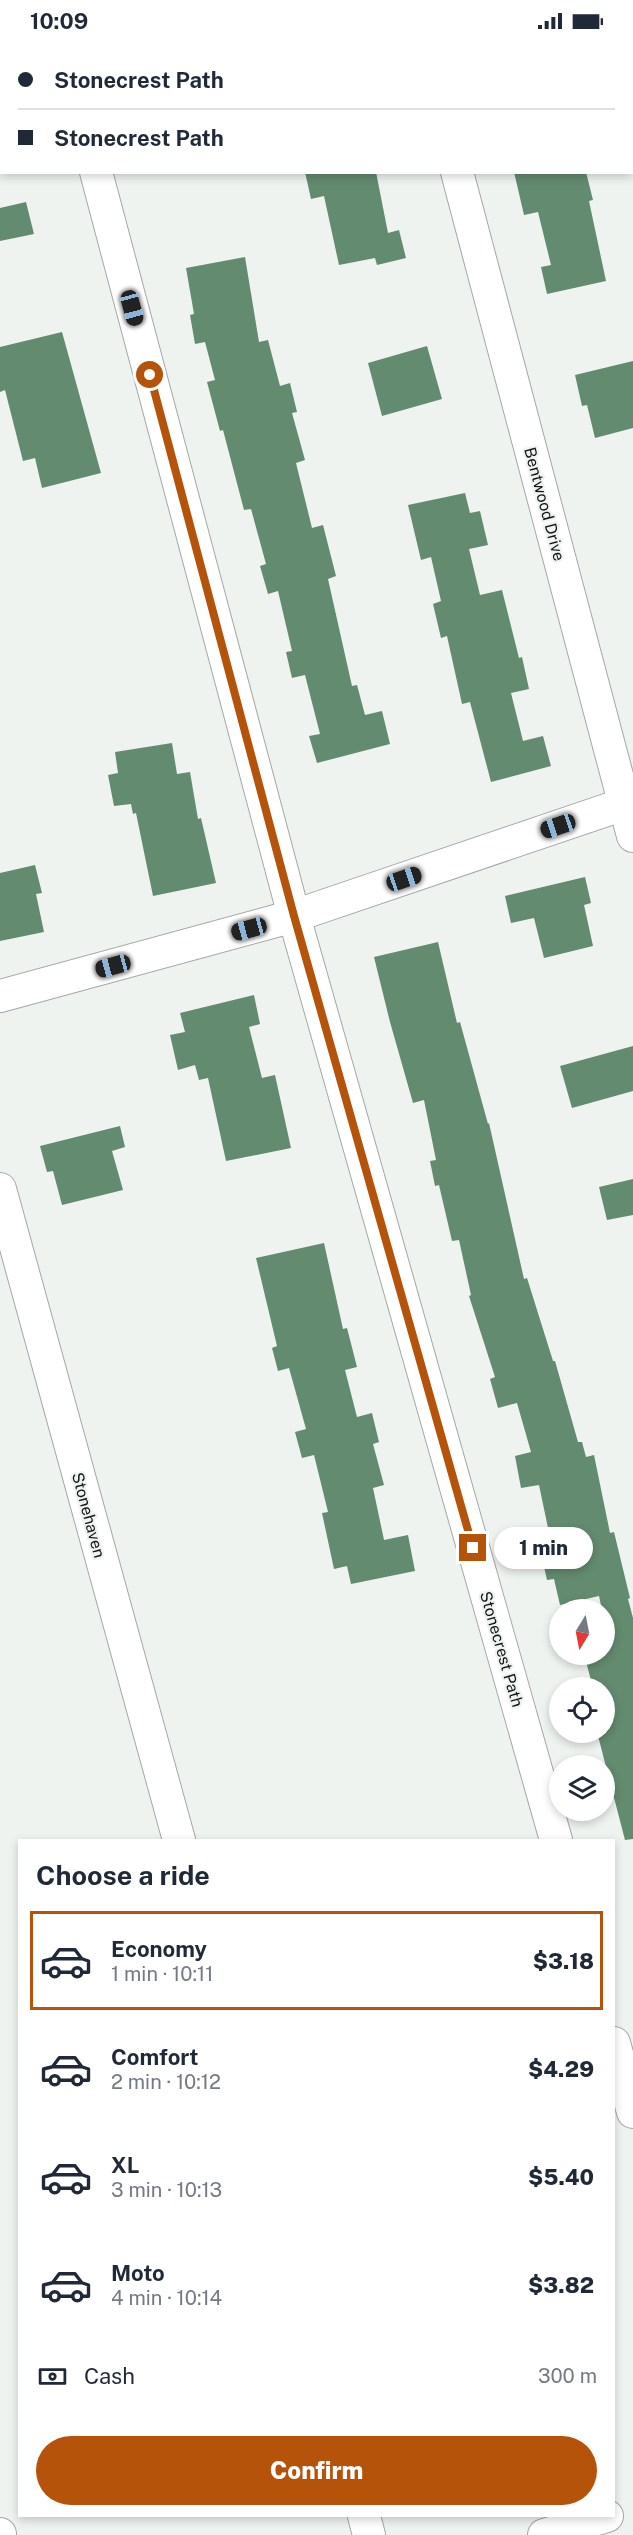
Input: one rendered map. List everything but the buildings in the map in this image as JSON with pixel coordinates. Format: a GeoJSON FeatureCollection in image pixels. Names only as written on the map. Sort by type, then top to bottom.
{"type":"FeatureCollection","features":[{"type":"Feature","properties":{"kind":"street","name":"Stonecrest Path"},"geometry":{"type":"LineString","coordinates":[[97,174],[294,916],[556,1839]]}},
{"type":"Feature","properties":{"kind":"street","name":"Bentwood Drive"},"geometry":{"type":"LineString","coordinates":[[458,174],[628,803],[633,836]]}},
{"type":"Feature","properties":{"kind":"street"},"geometry":{"type":"LineString","coordinates":[[0,996],[294,916],[628,803]]}},
{"type":"Feature","properties":{"kind":"street","name":"Stonehaven"},"geometry":{"type":"LineString","coordinates":[[0,1189],[179,1839]]}},
{"type":"Feature","properties":{"kind":"street"},"geometry":{"type":"LineString","coordinates":[[615,2047],[633,2112]]}},
{"type":"Feature","properties":{"kind":"street"},"geometry":{"type":"LineString","coordinates":[[615,2514],[633,2508]]}},
{"type":"Feature","properties":{"kind":"street"},"geometry":{"type":"LineString","coordinates":[[364,2517],[369,2535]]}},
{"type":"Feature","properties":{"kind":"street"},"geometry":{"type":"LineString","coordinates":[[544,2535],[604,2517]]}},
{"type":"Feature","properties":{"kind":"route"},"geometry":{"type":"LineString","coordinates":[[150,375],[294,916],[473,1548]]}}]}
